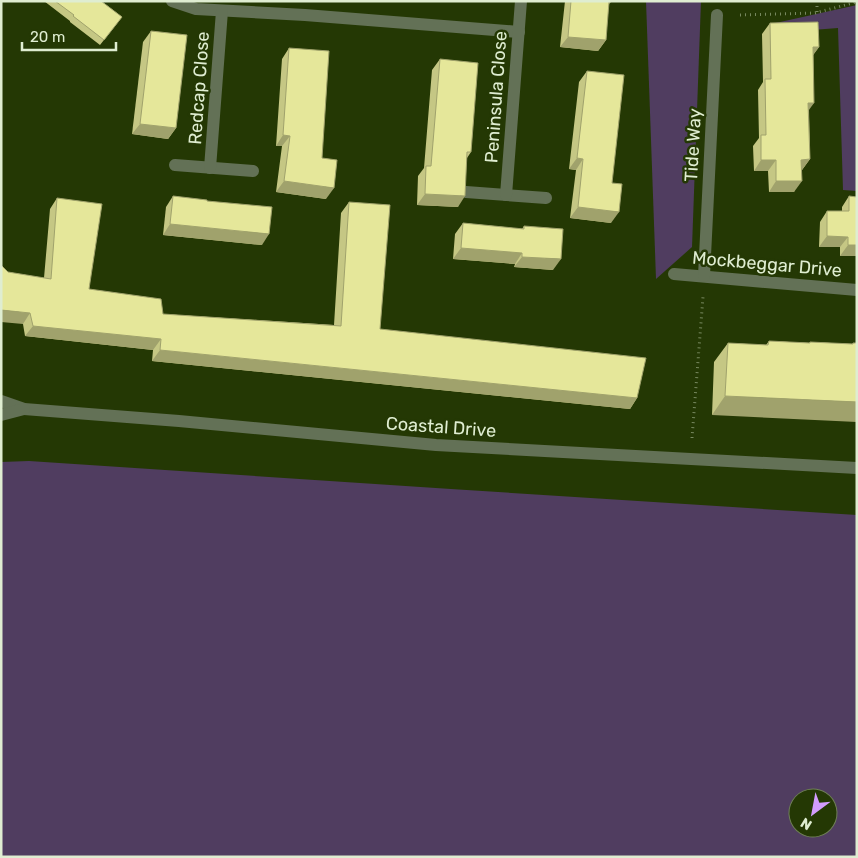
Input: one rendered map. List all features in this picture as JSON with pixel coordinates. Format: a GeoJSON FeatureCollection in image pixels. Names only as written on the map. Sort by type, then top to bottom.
{"type":"FeatureCollection","features":[{"type":"Feature","properties":{"kind":"street"},"geometry":{"type":"LineString","coordinates":[[172,1],[196,9],[305,15],[519,32]]}},
{"type":"Feature","properties":{"kind":"street","name":"Peninsula Close"},"geometry":{"type":"LineString","coordinates":[[506,195],[521,1]]}},
{"type":"Feature","properties":{"kind":"street","name":"Redcap Close"},"geometry":{"type":"LineString","coordinates":[[210,168],[222,11]]}},
{"type":"Feature","properties":{"kind":"street","name":"Tide Way"},"geometry":{"type":"LineString","coordinates":[[704,276],[717,16]]}},
{"type":"Feature","properties":{"kind":"street","name":"Redcap Close"},"geometry":{"type":"LineString","coordinates":[[175,165],[253,171]]}},
{"type":"Feature","properties":{"kind":"street"},"geometry":{"type":"LineString","coordinates":[[466,192],[546,198]]}},
{"type":"Feature","properties":{"kind":"street","name":"Mockbeggar Drive"},"geometry":{"type":"LineString","coordinates":[[674,274],[857,290]]}},
{"type":"Feature","properties":{"kind":"street","name":"Coastal Drive"},"geometry":{"type":"LineString","coordinates":[[1,401],[24,409],[436,445],[857,468]]}},
{"type":"Feature","properties":{"kind":"street","name":"Coastal Drive"},"geometry":{"type":"LineString","coordinates":[[1,415],[24,409]]}},
{"type":"Feature","properties":{"kind":"path"},"geometry":{"type":"LineString","coordinates":[[817,12],[818,1]]}},
{"type":"Feature","properties":{"kind":"path"},"geometry":{"type":"LineString","coordinates":[[717,16],[817,12],[857,2]]}},
{"type":"Feature","properties":{"kind":"path"},"geometry":{"type":"LineString","coordinates":[[691,459],[704,276]]}},
{"type":"Feature","properties":{"kind":"shaded area"},"geometry":{"type":"Polygon","coordinates":[[[646,1],[701,1],[692,247],[656,279],[646,1]]]}},
{"type":"Feature","properties":{"kind":"shaded area"},"geometry":{"type":"Polygon","coordinates":[[[857,5],[857,191],[843,190],[838,28],[774,33],[771,24],[857,5]]]}},
{"type":"Feature","properties":{"kind":"shaded area"},"geometry":{"type":"Polygon","coordinates":[[[29,461],[857,515],[857,857],[1,857],[1,462],[29,461]]]}},
{"type":"Feature","properties":{"kind":"building"},"geometry":{"type":"Polygon","coordinates":[[[55,1],[101,1],[122,17],[104,40],[55,1]]]}},
{"type":"Feature","properties":{"kind":"building"},"geometry":{"type":"Polygon","coordinates":[[[571,1],[611,1],[609,2],[606,40],[568,37],[571,1]]]}},
{"type":"Feature","properties":{"kind":"building"},"geometry":{"type":"Polygon","coordinates":[[[818,22],[819,47],[813,47],[814,103],[808,103],[810,159],[801,160],[802,181],[776,181],[776,160],[761,160],[761,135],[766,135],[765,79],[771,79],[770,23],[818,22]]]}},
{"type":"Feature","properties":{"kind":"building"},"geometry":{"type":"Polygon","coordinates":[[[151,31],[187,35],[176,128],[140,124],[151,31]]]}},
{"type":"Feature","properties":{"kind":"building"},"geometry":{"type":"Polygon","coordinates":[[[289,48],[329,51],[322,158],[337,160],[334,188],[284,181],[290,136],[283,135],[289,48]]]}},
{"type":"Feature","properties":{"kind":"building"},"geometry":{"type":"Polygon","coordinates":[[[440,59],[478,63],[471,152],[467,152],[465,196],[425,194],[426,166],[431,166],[440,59]]]}},
{"type":"Feature","properties":{"kind":"building"},"geometry":{"type":"Polygon","coordinates":[[[587,71],[624,75],[612,183],[622,184],[619,212],[578,207],[583,159],[577,158],[587,71]]]}},
{"type":"Feature","properties":{"kind":"building"},"geometry":{"type":"Polygon","coordinates":[[[173,196],[272,207],[269,234],[170,224],[173,196]]]}},
{"type":"Feature","properties":{"kind":"building"},"geometry":{"type":"Polygon","coordinates":[[[849,196],[857,197],[857,245],[848,245],[848,237],[827,236],[827,211],[849,211],[849,196]]]}},
{"type":"Feature","properties":{"kind":"building"},"geometry":{"type":"Polygon","coordinates":[[[57,198],[102,204],[89,289],[161,299],[163,314],[341,326],[349,202],[390,205],[380,329],[646,358],[637,398],[160,350],[161,339],[33,326],[30,313],[1,310],[1,265],[8,272],[51,279],[57,198]]]}},
{"type":"Feature","properties":{"kind":"building"},"geometry":{"type":"Polygon","coordinates":[[[463,223],[524,229],[524,226],[563,229],[561,259],[522,257],[522,253],[461,248],[463,223]]]}},
{"type":"Feature","properties":{"kind":"building"},"geometry":{"type":"Polygon","coordinates":[[[769,341],[857,343],[857,402],[725,396],[728,343],[768,345],[769,341]]]}}]}
